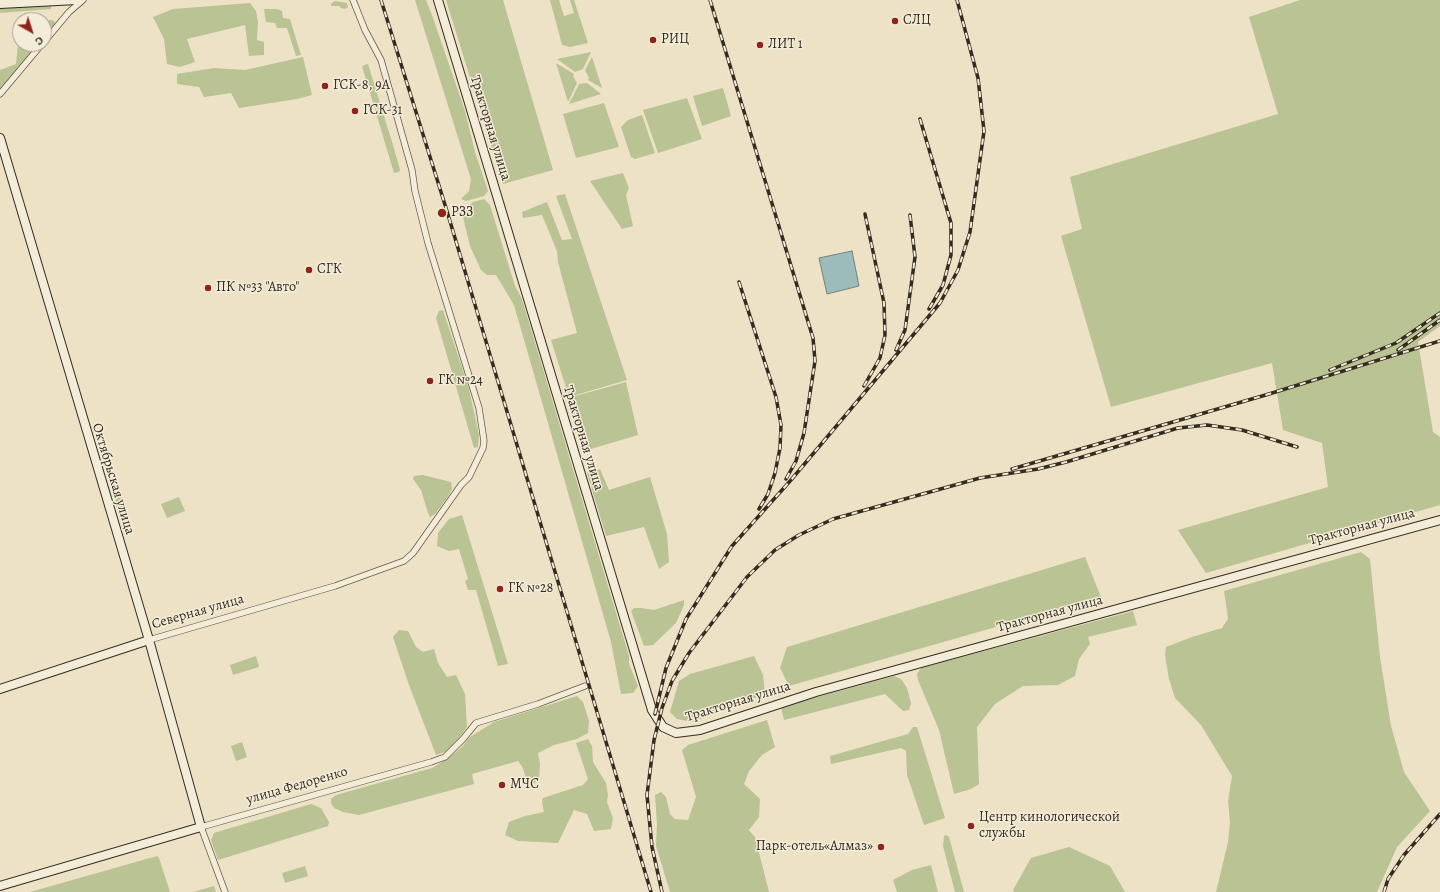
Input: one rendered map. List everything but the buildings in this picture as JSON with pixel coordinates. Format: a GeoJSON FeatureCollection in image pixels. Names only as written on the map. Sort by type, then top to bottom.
{"type":"FeatureCollection","features":[{"type":"Feature","properties":{"kind":"main road"},"geometry":{"type":"LineString","coordinates":[[4,3],[77,0]]}},
{"type":"Feature","properties":{"kind":"main road","name":"Тракторная улица"},"geometry":{"type":"LineString","coordinates":[[438,0],[652,710],[662,727],[676,733],[700,730],[816,692],[1440,520]]}},
{"type":"Feature","properties":{"kind":"main road","name":"Октябрьская улица"},"geometry":{"type":"LineString","coordinates":[[0,138],[149,640],[201,827]]}},
{"type":"Feature","properties":{"kind":"main road","name":"Северная улица"},"geometry":{"type":"LineString","coordinates":[[0,689],[149,640]]}},
{"type":"Feature","properties":{"kind":"main road","name":"улица Федоренко"},"geometry":{"type":"LineString","coordinates":[[0,886],[201,827]]}},
{"type":"Feature","properties":{"kind":"street"},"geometry":{"type":"LineString","coordinates":[[52,33],[69,12],[83,0]]}},
{"type":"Feature","properties":{"kind":"street","name":"Северная улица"},"geometry":{"type":"LineString","coordinates":[[149,640],[340,584],[404,561],[413,553],[455,493],[469,477],[483,448],[484,441],[476,395],[428,243],[415,191],[412,170],[380,60],[365,30],[354,0]]}},
{"type":"Feature","properties":{"kind":"street"},"geometry":{"type":"LineString","coordinates":[[0,94],[35,52]]}},
{"type":"Feature","properties":{"kind":"street","name":"улица Федоренко"},"geometry":{"type":"LineString","coordinates":[[201,827],[445,757],[476,723],[538,704],[585,686]]}},
{"type":"Feature","properties":{"kind":"street"},"geometry":{"type":"LineString","coordinates":[[201,827],[225,892]]}},
{"type":"Feature","properties":{"kind":"green space"},"geometry":{"type":"Polygon","coordinates":[[[415,0],[426,0],[432,15],[465,111],[475,152],[488,191],[484,196],[466,201],[461,199],[469,191],[471,179],[415,0]]]}},
{"type":"Feature","properties":{"kind":"green space"},"geometry":{"type":"Polygon","coordinates":[[[446,0],[503,0],[553,170],[503,184],[446,0]]]}},
{"type":"Feature","properties":{"kind":"green space"},"geometry":{"type":"Polygon","coordinates":[[[550,0],[559,0],[564,16],[574,13],[570,0],[574,0],[588,43],[570,47],[562,45],[550,0]]]}},
{"type":"Feature","properties":{"kind":"green space"},"geometry":{"type":"Polygon","coordinates":[[[1300,0],[1440,0],[1440,326],[1418,342],[1433,432],[1440,437],[1440,505],[1206,573],[1178,530],[1328,487],[1322,443],[1283,430],[1272,363],[1111,407],[1061,236],[1082,229],[1070,177],[1278,114],[1249,17],[1300,0]]]}},
{"type":"Feature","properties":{"kind":"green space"},"geometry":{"type":"Polygon","coordinates":[[[335,1],[347,3],[348,7],[345,9],[339,6],[331,6],[331,4],[335,1]]]}},
{"type":"Feature","properties":{"kind":"green space"},"geometry":{"type":"Polygon","coordinates":[[[250,3],[256,11],[258,22],[257,40],[264,42],[264,55],[249,56],[245,25],[187,39],[195,62],[180,67],[167,64],[164,39],[153,17],[173,9],[250,3]]]}},
{"type":"Feature","properties":{"kind":"green space"},"geometry":{"type":"Polygon","coordinates":[[[51,5],[51,9],[0,13],[0,9],[51,5]]]}},
{"type":"Feature","properties":{"kind":"green space"},"geometry":{"type":"Polygon","coordinates":[[[264,9],[277,9],[282,11],[283,18],[290,19],[301,55],[296,56],[287,28],[277,28],[275,23],[266,22],[264,9]]]}},
{"type":"Feature","properties":{"kind":"green space"},"geometry":{"type":"Polygon","coordinates":[[[52,20],[56,24],[52,29],[52,20]]]}},
{"type":"Feature","properties":{"kind":"green space"},"geometry":{"type":"Polygon","coordinates":[[[17,52],[32,52],[0,89],[0,70],[16,64],[17,52]]]}},
{"type":"Feature","properties":{"kind":"green space"},"geometry":{"type":"Polygon","coordinates":[[[591,52],[583,69],[575,72],[557,59],[591,52]]]}},
{"type":"Feature","properties":{"kind":"green space"},"geometry":{"type":"Polygon","coordinates":[[[303,57],[312,95],[297,99],[239,108],[231,93],[204,97],[199,87],[177,84],[177,74],[214,68],[245,70],[303,57]]]}},
{"type":"Feature","properties":{"kind":"green space"},"geometry":{"type":"Polygon","coordinates":[[[592,57],[602,88],[588,80],[589,78],[585,70],[592,57]]]}},
{"type":"Feature","properties":{"kind":"green space"},"geometry":{"type":"Polygon","coordinates":[[[556,63],[574,74],[573,76],[577,83],[568,102],[556,63]]]}},
{"type":"Feature","properties":{"kind":"green space"},"geometry":{"type":"Polygon","coordinates":[[[368,64],[393,145],[400,170],[399,172],[394,173],[362,66],[368,64]]]}},
{"type":"Feature","properties":{"kind":"green space"},"geometry":{"type":"Polygon","coordinates":[[[587,83],[601,94],[569,104],[579,84],[587,83]]]}},
{"type":"Feature","properties":{"kind":"green space"},"geometry":{"type":"Polygon","coordinates":[[[723,88],[731,116],[702,126],[693,96],[723,88]]]}},
{"type":"Feature","properties":{"kind":"green space"},"geometry":{"type":"Polygon","coordinates":[[[687,98],[702,139],[658,153],[643,110],[687,98]]]}},
{"type":"Feature","properties":{"kind":"green space"},"geometry":{"type":"Polygon","coordinates":[[[604,103],[619,147],[576,158],[563,114],[604,103]]]}},
{"type":"Feature","properties":{"kind":"green space"},"geometry":{"type":"Polygon","coordinates":[[[642,115],[655,153],[635,159],[631,157],[621,127],[628,120],[642,115]]]}},
{"type":"Feature","properties":{"kind":"green space"},"geometry":{"type":"Polygon","coordinates":[[[623,173],[629,188],[626,195],[633,226],[622,229],[590,181],[623,173]]]}},
{"type":"Feature","properties":{"kind":"green space"},"geometry":{"type":"Polygon","coordinates":[[[565,194],[627,380],[569,397],[551,340],[577,333],[558,262],[557,251],[542,215],[523,218],[522,212],[547,202],[562,240],[572,239],[556,196],[565,194]]]}},
{"type":"Feature","properties":{"kind":"green space"},"geometry":{"type":"Polygon","coordinates":[[[484,199],[490,205],[515,286],[522,299],[629,656],[629,664],[638,686],[633,693],[621,694],[611,642],[514,305],[496,275],[487,275],[481,270],[470,246],[463,217],[464,210],[473,202],[484,199]]]}},
{"type":"Feature","properties":{"kind":"green space"},"geometry":{"type":"Polygon","coordinates":[[[443,310],[469,389],[479,435],[478,447],[474,448],[436,318],[439,311],[443,310]]]}},
{"type":"Feature","properties":{"kind":"green space"},"geometry":{"type":"Polygon","coordinates":[[[626,382],[638,435],[584,451],[568,398],[626,382]]]}},
{"type":"Feature","properties":{"kind":"green space"},"geometry":{"type":"Polygon","coordinates":[[[600,469],[609,490],[650,477],[667,534],[669,562],[659,569],[644,527],[606,536],[587,473],[600,469]]]}},
{"type":"Feature","properties":{"kind":"green space"},"geometry":{"type":"Polygon","coordinates":[[[423,475],[451,482],[452,489],[447,498],[435,514],[430,517],[421,490],[413,479],[414,476],[423,475]]]}},
{"type":"Feature","properties":{"kind":"green space"},"geometry":{"type":"Polygon","coordinates":[[[122,496],[131,524],[123,526],[115,502],[117,497],[122,496]]]}},
{"type":"Feature","properties":{"kind":"green space"},"geometry":{"type":"Polygon","coordinates":[[[179,497],[185,511],[167,518],[161,504],[179,497]]]}},
{"type":"Feature","properties":{"kind":"green space"},"geometry":{"type":"Polygon","coordinates":[[[462,515],[508,664],[498,666],[476,590],[468,590],[465,581],[468,579],[459,549],[449,551],[437,546],[438,533],[449,519],[462,515]]]}},
{"type":"Feature","properties":{"kind":"green space"},"geometry":{"type":"Polygon","coordinates":[[[1361,552],[1370,559],[1380,657],[1391,726],[1404,772],[1430,811],[1397,847],[1377,892],[1216,892],[1228,842],[1230,822],[1228,801],[1232,776],[1201,725],[1175,698],[1169,679],[1165,655],[1166,647],[1222,628],[1228,619],[1224,591],[1361,552]]]}},
{"type":"Feature","properties":{"kind":"green space"},"geometry":{"type":"Polygon","coordinates":[[[1085,557],[1101,597],[789,686],[780,668],[787,647],[1085,557]]]}},
{"type":"Feature","properties":{"kind":"green space"},"geometry":{"type":"Polygon","coordinates":[[[684,600],[684,605],[676,623],[653,645],[644,646],[631,611],[634,608],[654,610],[684,600]]]}},
{"type":"Feature","properties":{"kind":"green space"},"geometry":{"type":"Polygon","coordinates":[[[1133,611],[1137,625],[1088,637],[1090,644],[1079,659],[1075,676],[1058,685],[1023,686],[995,704],[977,727],[979,784],[971,789],[954,794],[939,730],[918,680],[917,674],[921,668],[1133,611]]]}},
{"type":"Feature","properties":{"kind":"green space"},"geometry":{"type":"Polygon","coordinates":[[[399,630],[408,631],[416,647],[423,652],[434,649],[438,663],[447,677],[456,675],[465,694],[467,727],[459,738],[445,752],[436,755],[409,685],[393,637],[399,630]]]}},
{"type":"Feature","properties":{"kind":"green space"},"geometry":{"type":"Polygon","coordinates":[[[256,656],[259,667],[233,675],[230,665],[256,656]]]}},
{"type":"Feature","properties":{"kind":"green space"},"geometry":{"type":"Polygon","coordinates":[[[754,656],[763,675],[765,694],[692,722],[677,719],[670,712],[679,681],[690,674],[754,656]]]}},
{"type":"Feature","properties":{"kind":"green space"},"geometry":{"type":"Polygon","coordinates":[[[894,676],[901,679],[907,688],[911,703],[909,710],[903,711],[885,694],[784,720],[781,707],[894,676]]]}},
{"type":"Feature","properties":{"kind":"green space"},"geometry":{"type":"Polygon","coordinates":[[[577,696],[583,702],[589,721],[588,733],[577,739],[554,745],[538,753],[540,764],[539,781],[528,786],[523,768],[518,761],[472,774],[474,784],[359,815],[343,812],[334,808],[331,803],[331,799],[336,795],[432,768],[449,758],[462,747],[470,737],[494,722],[577,696]]]}},
{"type":"Feature","properties":{"kind":"green space"},"geometry":{"type":"Polygon","coordinates":[[[767,720],[775,747],[762,755],[749,771],[744,784],[760,799],[759,817],[749,830],[743,824],[755,837],[769,892],[670,892],[656,846],[657,824],[655,795],[661,792],[666,797],[670,814],[675,819],[688,820],[696,797],[682,750],[688,745],[767,720]]]}},
{"type":"Feature","properties":{"kind":"green space"},"geometry":{"type":"Polygon","coordinates":[[[913,727],[917,727],[945,818],[924,825],[907,775],[906,751],[901,748],[831,764],[830,756],[908,734],[913,727]]]}},
{"type":"Feature","properties":{"kind":"green space"},"geometry":{"type":"Polygon","coordinates":[[[588,739],[592,746],[593,762],[606,783],[608,795],[607,802],[613,818],[611,829],[594,831],[587,814],[574,810],[558,843],[518,841],[505,835],[509,822],[525,816],[544,812],[542,802],[543,798],[583,785],[588,779],[576,743],[588,739]]]}},
{"type":"Feature","properties":{"kind":"green space"},"geometry":{"type":"Polygon","coordinates":[[[242,742],[247,757],[236,761],[231,746],[242,742]]]}},
{"type":"Feature","properties":{"kind":"green space"},"geometry":{"type":"Polygon","coordinates":[[[311,804],[321,808],[329,822],[328,826],[218,860],[211,840],[214,833],[311,804]]]}},
{"type":"Feature","properties":{"kind":"green space"},"geometry":{"type":"Polygon","coordinates":[[[946,835],[949,837],[964,892],[955,892],[943,846],[944,836],[946,835]]]}},
{"type":"Feature","properties":{"kind":"green space"},"geometry":{"type":"Polygon","coordinates":[[[1069,847],[1110,866],[1125,892],[1014,892],[1013,890],[1031,858],[1069,847]]]}},
{"type":"Feature","properties":{"kind":"green space"},"geometry":{"type":"Polygon","coordinates":[[[157,856],[159,858],[170,892],[30,892],[157,856]]]}},
{"type":"Feature","properties":{"kind":"green space"},"geometry":{"type":"Polygon","coordinates":[[[931,865],[938,892],[897,892],[893,880],[912,870],[931,865]]]}},
{"type":"Feature","properties":{"kind":"green space"},"geometry":{"type":"Polygon","coordinates":[[[305,866],[308,876],[285,883],[282,873],[305,866]]]}},
{"type":"Feature","properties":{"kind":"green space"},"geometry":{"type":"Polygon","coordinates":[[[214,886],[216,892],[193,892],[214,886]]]}},
{"type":"Feature","properties":{"kind":"water"},"geometry":{"type":"Polygon","coordinates":[[[852,251],[859,286],[827,294],[819,258],[852,251]]]}},
{"type":"Feature","properties":{"kind":"railway"},"geometry":{"type":"LineString","coordinates":[[381,0],[446,208],[651,892]]}},
{"type":"Feature","properties":{"kind":"railway"},"geometry":{"type":"LineString","coordinates":[[710,0],[813,338],[815,361],[804,433],[796,461],[786,479]]}},
{"type":"Feature","properties":{"kind":"railway"},"geometry":{"type":"LineString","coordinates":[[655,714],[666,668],[686,619],[732,546],[791,480],[940,303],[958,270],[970,232],[984,131],[978,78],[957,0]]}},
{"type":"Feature","properties":{"kind":"railway"},"geometry":{"type":"LineString","coordinates":[[920,119],[951,223],[951,255],[943,285],[929,309]]}},
{"type":"Feature","properties":{"kind":"railway"},"geometry":{"type":"LineString","coordinates":[[864,386],[880,358],[885,335],[884,303],[865,214]]}},
{"type":"Feature","properties":{"kind":"railway"},"geometry":{"type":"LineString","coordinates":[[896,350],[905,330],[915,257],[910,215]]}},
{"type":"Feature","properties":{"kind":"railway"},"geometry":{"type":"LineString","coordinates":[[739,282],[776,397],[781,425],[780,448],[775,473],[768,494],[759,509]]}},
{"type":"Feature","properties":{"kind":"railway"},"geometry":{"type":"LineString","coordinates":[[1330,370],[1396,343],[1440,313]]}},
{"type":"Feature","properties":{"kind":"railway"},"geometry":{"type":"LineString","coordinates":[[1398,350],[1440,320]]}},
{"type":"Feature","properties":{"kind":"railway"},"geometry":{"type":"LineString","coordinates":[[1012,469],[1269,394],[1440,341]]}},
{"type":"Feature","properties":{"kind":"railway"},"geometry":{"type":"LineString","coordinates":[[662,892],[652,847],[647,795],[654,740],[662,708],[672,681],[689,653],[747,577],[775,550],[799,535],[833,519],[980,478],[1038,469],[1066,462],[1178,428],[1207,425],[1242,430],[1297,447]]}},
{"type":"Feature","properties":{"kind":"railway"},"geometry":{"type":"LineString","coordinates":[[1384,892],[1388,879],[1404,855],[1440,814]]}},
{"type":"Feature","properties":{"kind":"place","name":"СЛЦ"},"geometry":{"type":"Point","coordinates":[895,21]}},
{"type":"Feature","properties":{"kind":"place","name":"РИЦ"},"geometry":{"type":"Point","coordinates":[653,40]}},
{"type":"Feature","properties":{"kind":"place","name":"ЛИТ 1"},"geometry":{"type":"Point","coordinates":[760,45]}},
{"type":"Feature","properties":{"kind":"place","name":"ГСК-8, 9А"},"geometry":{"type":"Point","coordinates":[325,86]}},
{"type":"Feature","properties":{"kind":"place","name":"ГСК-31"},"geometry":{"type":"Point","coordinates":[355,111]}},
{"type":"Feature","properties":{"kind":"place","name":"РЗЗ"},"geometry":{"type":"Point","coordinates":[442,213]}},
{"type":"Feature","properties":{"kind":"place","name":"СГК"},"geometry":{"type":"Point","coordinates":[309,270]}},
{"type":"Feature","properties":{"kind":"place","name":"ПК №33 \"Авто\""},"geometry":{"type":"Point","coordinates":[208,288]}},
{"type":"Feature","properties":{"kind":"place","name":"ГК №24"},"geometry":{"type":"Point","coordinates":[430,381]}},
{"type":"Feature","properties":{"kind":"place","name":"ГК №28"},"geometry":{"type":"Point","coordinates":[500,589]}},
{"type":"Feature","properties":{"kind":"place","name":"МЧС"},"geometry":{"type":"Point","coordinates":[502,785]}},
{"type":"Feature","properties":{"kind":"place","name":"Центр кинологической службы"},"geometry":{"type":"Point","coordinates":[971,826]}},
{"type":"Feature","properties":{"kind":"place","name":"Парк-отель«Алмаз»"},"geometry":{"type":"Point","coordinates":[881,847]}}]}
